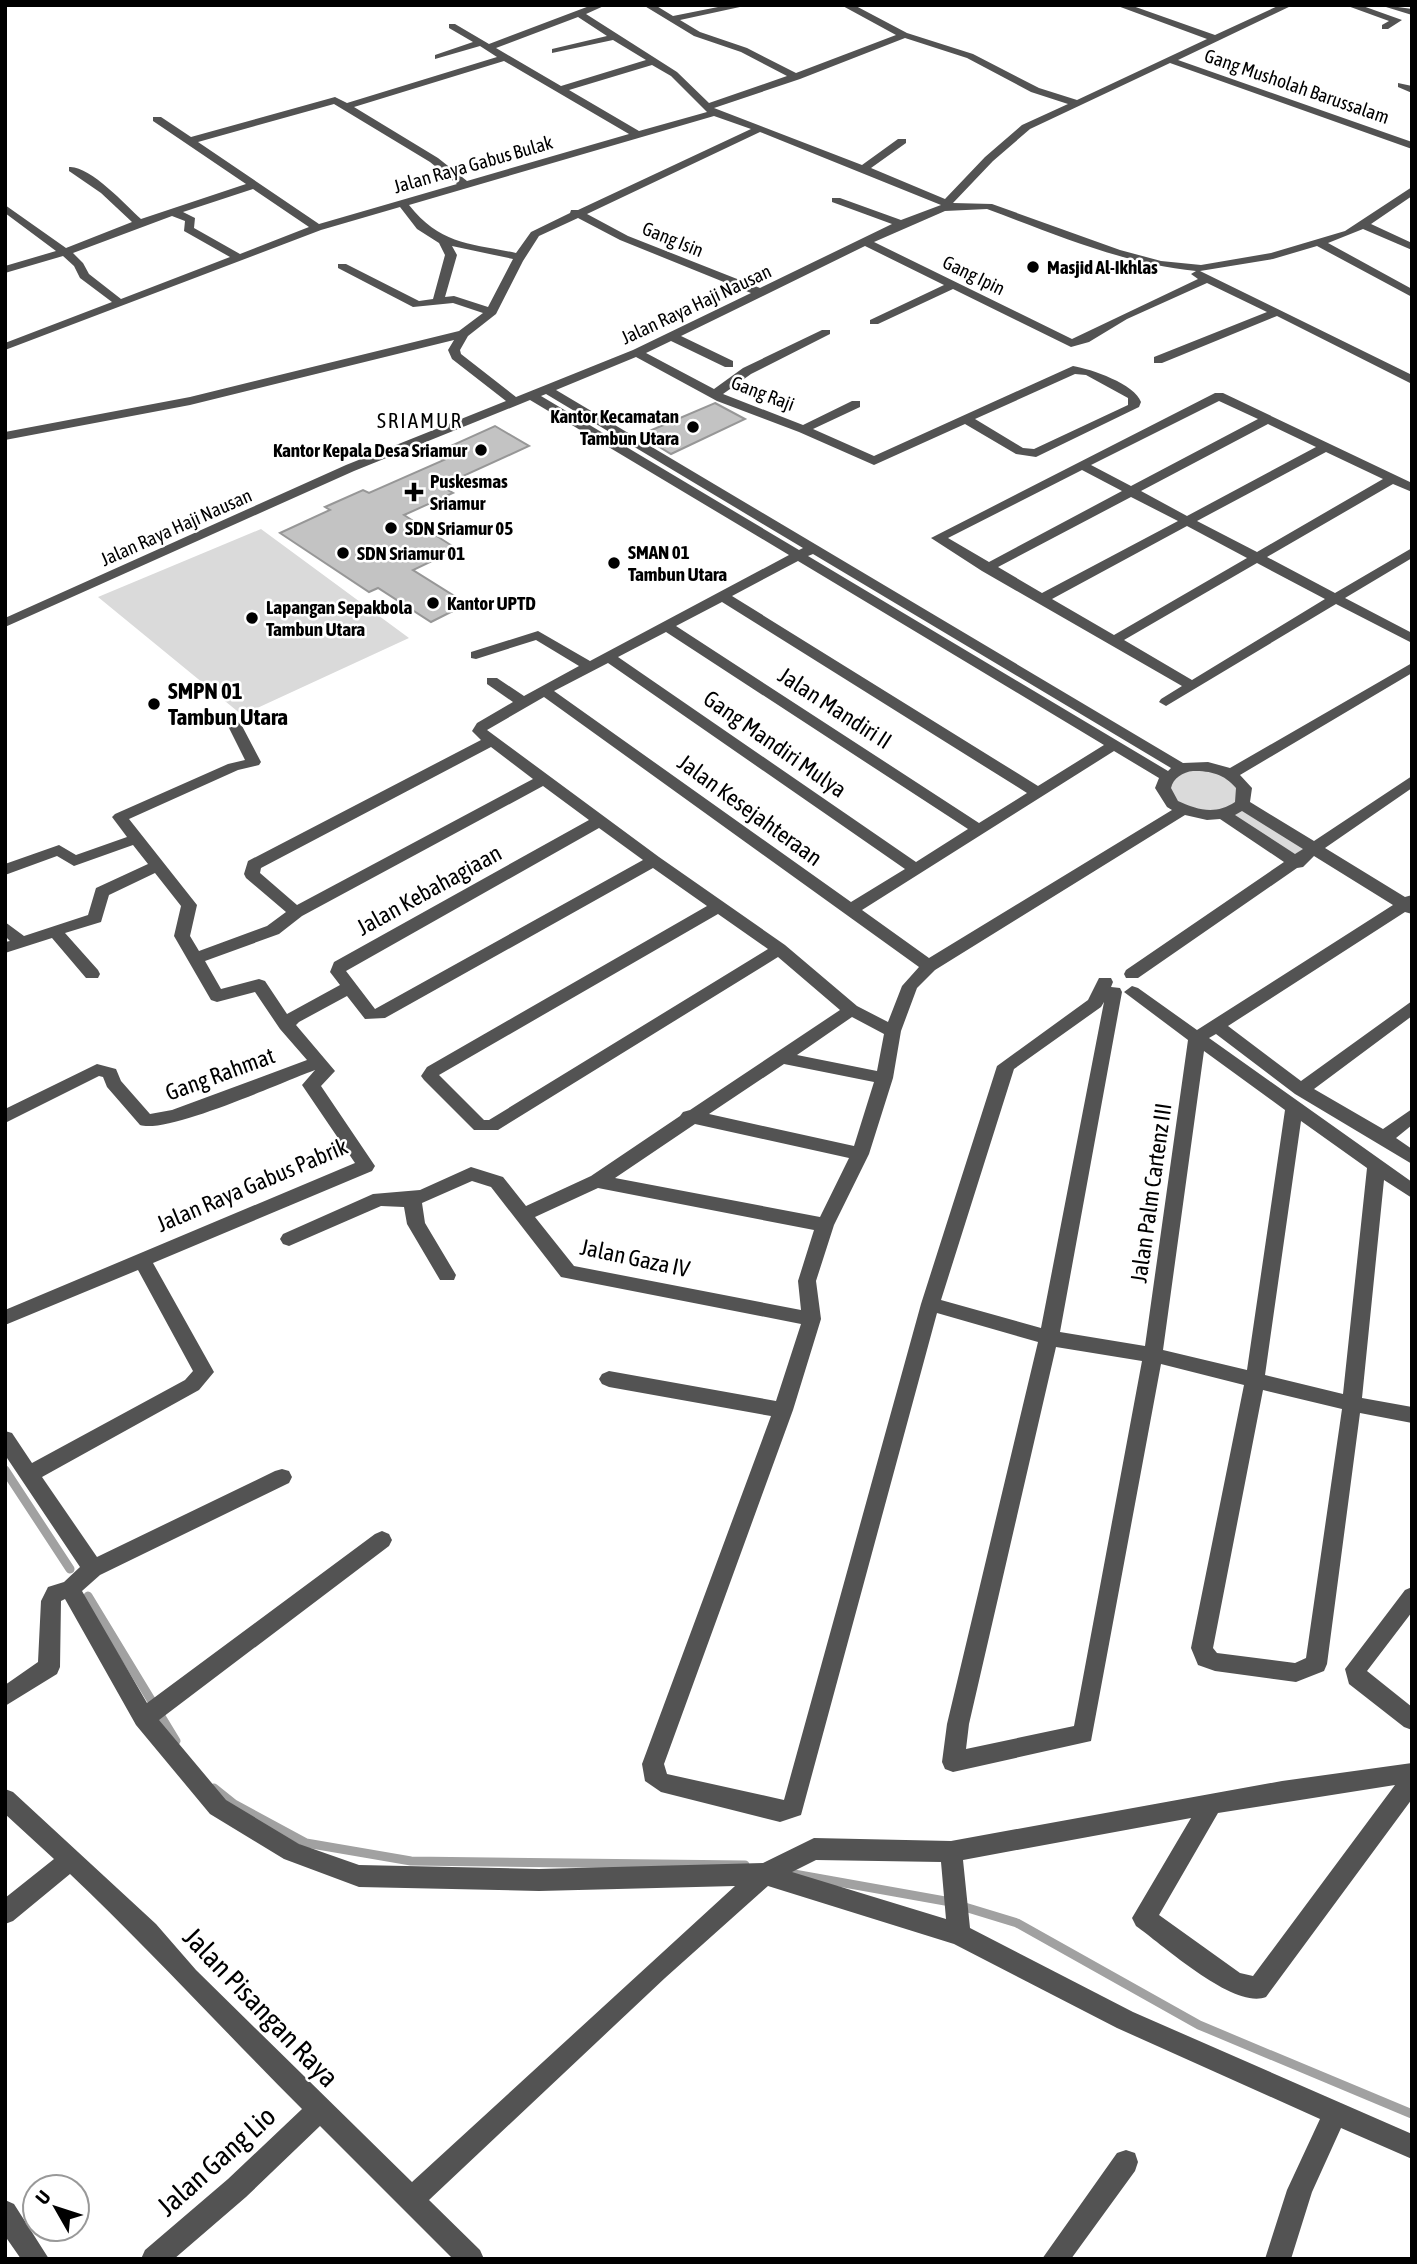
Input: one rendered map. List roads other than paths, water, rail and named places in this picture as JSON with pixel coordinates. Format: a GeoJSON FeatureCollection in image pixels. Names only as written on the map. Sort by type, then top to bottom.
{"type":"FeatureCollection","features":[{"type":"Feature","properties":{"kind":"street"},"geometry":{"type":"LineString","coordinates":[[438,57],[581,15],[601,5]]}},
{"type":"Feature","properties":{"kind":"street"},"geometry":{"type":"LineString","coordinates":[[648,5],[697,34],[744,50],[797,77]]}},
{"type":"Feature","properties":{"kind":"street"},"geometry":{"type":"LineString","coordinates":[[672,19],[744,5]]}},
{"type":"Feature","properties":{"kind":"street"},"geometry":{"type":"LineString","coordinates":[[846,5],[904,35],[970,56],[1035,90],[1077,103]]}},
{"type":"Feature","properties":{"kind":"street"},"geometry":{"type":"LineString","coordinates":[[1120,5],[1214,38]]}},
{"type":"Feature","properties":{"kind":"street"},"geometry":{"type":"LineString","coordinates":[[581,15],[654,61],[711,110],[950,204],[989,159],[1026,127],[1288,5]]}},
{"type":"Feature","properties":{"kind":"street"},"geometry":{"type":"LineString","coordinates":[[1350,5],[1397,20]]}},
{"type":"Feature","properties":{"kind":"street"},"geometry":{"type":"LineString","coordinates":[[1389,5],[1412,13]]}},
{"type":"Feature","properties":{"kind":"street"},"geometry":{"type":"LineString","coordinates":[[1385,27],[1412,13]]}},
{"type":"Feature","properties":{"kind":"street"},"geometry":{"type":"LineString","coordinates":[[452,26],[638,135]]}},
{"type":"Feature","properties":{"kind":"street","name":"Jalan Raya Gabus Bulak"},"geometry":{"type":"LineString","coordinates":[[5,347],[317,228],[638,135],[711,110],[904,35]]}},
{"type":"Feature","properties":{"kind":"street"},"geometry":{"type":"LineString","coordinates":[[555,51],[617,36]]}},
{"type":"Feature","properties":{"kind":"street"},"geometry":{"type":"LineString","coordinates":[[348,106],[506,57]]}},
{"type":"Feature","properties":{"kind":"street","name":"Gang Musholah Barussalam"},"geometry":{"type":"LineString","coordinates":[[1170,60],[1412,146]]}},
{"type":"Feature","properties":{"kind":"street"},"geometry":{"type":"LineString","coordinates":[[562,89],[654,61]]}},
{"type":"Feature","properties":{"kind":"street"},"geometry":{"type":"LineString","coordinates":[[191,141],[331,100],[348,106],[434,160],[465,185]]}},
{"type":"Feature","properties":{"kind":"street"},"geometry":{"type":"LineString","coordinates":[[157,119],[317,228]]}},
{"type":"Feature","properties":{"kind":"street"},"geometry":{"type":"LineString","coordinates":[[5,436],[190,401],[463,334],[478,327],[492,312],[516,256],[535,234],[575,212],[757,130]]}},
{"type":"Feature","properties":{"kind":"street"},"geometry":{"type":"LineString","coordinates":[[864,168],[902,141]]}},
{"type":"Feature","properties":{"kind":"street"},"geometry":{"type":"LineString","coordinates":[[74,169],[105,191],[139,223]]}},
{"type":"Feature","properties":{"kind":"street"},"geometry":{"type":"LineString","coordinates":[[5,270],[65,252],[171,211],[254,185]]}},
{"type":"Feature","properties":{"kind":"street","name":"Jalan Raya Haji Nausan"},"geometry":{"type":"LineString","coordinates":[[5,623],[187,540],[529,394],[637,353],[864,241],[950,204],[999,209],[1116,252],[1182,267],[1214,267],[1320,243],[1363,225],[1395,205],[1412,190]]}},
{"type":"Feature","properties":{"kind":"street"},"geometry":{"type":"LineString","coordinates":[[836,200],[901,224]]}},
{"type":"Feature","properties":{"kind":"street"},"geometry":{"type":"LineString","coordinates":[[402,203],[421,227],[444,241],[516,256]]}},
{"type":"Feature","properties":{"kind":"street"},"geometry":{"type":"LineString","coordinates":[[1395,205],[1412,212]]}},
{"type":"Feature","properties":{"kind":"street"},"geometry":{"type":"LineString","coordinates":[[5,208],[65,252],[79,265],[84,276],[121,304]]}},
{"type":"Feature","properties":{"kind":"street"},"geometry":{"type":"LineString","coordinates":[[171,211],[191,220],[188,229],[239,258]]}},
{"type":"Feature","properties":{"kind":"street","name":"Gang Isin"},"geometry":{"type":"LineString","coordinates":[[575,212],[624,238],[762,293]]}},
{"type":"Feature","properties":{"kind":"street"},"geometry":{"type":"LineString","coordinates":[[1363,225],[1412,247]]}},
{"type":"Feature","properties":{"kind":"street"},"geometry":{"type":"LineString","coordinates":[[438,301],[452,260],[444,241]]}},
{"type":"Feature","properties":{"kind":"street","name":"Gang Ipin"},"geometry":{"type":"LineString","coordinates":[[864,241],[1067,342],[1085,340],[1123,317],[1206,279]]}},
{"type":"Feature","properties":{"kind":"street"},"geometry":{"type":"LineString","coordinates":[[1320,243],[1412,293]]}},
{"type":"Feature","properties":{"kind":"street"},"geometry":{"type":"LineString","coordinates":[[342,266],[412,304],[421,306],[454,299],[492,312]]}},
{"type":"Feature","properties":{"kind":"street"},"geometry":{"type":"LineString","coordinates":[[1182,267],[1412,380]]}},
{"type":"Feature","properties":{"kind":"street"},"geometry":{"type":"LineString","coordinates":[[874,322],[955,284]]}},
{"type":"Feature","properties":{"kind":"street"},"geometry":{"type":"LineString","coordinates":[[1158,360],[1277,312]]}},
{"type":"Feature","properties":{"kind":"street"},"geometry":{"type":"LineString","coordinates":[[715,394],[747,371],[826,332]]}},
{"type":"Feature","properties":{"kind":"street"},"geometry":{"type":"LineString","coordinates":[[463,334],[454,350],[456,356],[513,401]]}},
{"type":"Feature","properties":{"kind":"street"},"geometry":{"type":"LineString","coordinates":[[671,336],[729,364]]}},
{"type":"Feature","properties":{"kind":"street","name":"Gang Raji"},"geometry":{"type":"LineString","coordinates":[[637,353],[715,394],[803,429],[870,461],[879,460],[967,420]]}},
{"type":"Feature","properties":{"kind":"street"},"geometry":{"type":"LineString","coordinates":[[1073,370],[1089,372],[1133,396],[1135,402],[1133,407],[1036,453],[1020,451],[967,420],[1073,370]]}},
{"type":"Feature","properties":{"kind":"street"},"geometry":{"type":"LineString","coordinates":[[545,388],[962,654],[1114,746],[1175,772],[1206,766],[1231,774],[1244,788],[1242,804]]}},
{"type":"Feature","properties":{"kind":"street"},"geometry":{"type":"LineString","coordinates":[[529,394],[594,435],[976,647],[1175,772]]}},
{"type":"Feature","properties":{"kind":"street"},"geometry":{"type":"LineString","coordinates":[[1192,686],[939,538],[1216,397],[1223,397],[1412,488]]}},
{"type":"Feature","properties":{"kind":"street"},"geometry":{"type":"LineString","coordinates":[[803,429],[856,404]]}},
{"type":"Feature","properties":{"kind":"street"},"geometry":{"type":"LineString","coordinates":[[987,568],[1268,419]]}},
{"type":"Feature","properties":{"kind":"street"},"geometry":{"type":"LineString","coordinates":[[594,435],[609,428]]}},
{"type":"Feature","properties":{"kind":"street"},"geometry":{"type":"LineString","coordinates":[[1041,599],[1326,447]]}},
{"type":"Feature","properties":{"kind":"street"},"geometry":{"type":"LineString","coordinates":[[1083,466],[1412,639]]}},
{"type":"Feature","properties":{"kind":"street"},"geometry":{"type":"LineString","coordinates":[[1113,641],[1392,479]]}},
{"type":"Feature","properties":{"kind":"street"},"geometry":{"type":"LineString","coordinates":[[1166,702],[1412,552]]}},
{"type":"Feature","properties":{"kind":"street"},"geometry":{"type":"LineString","coordinates":[[804,553],[523,702],[480,728],[480,733],[653,861],[779,949],[851,1010],[893,1031]]}},
{"type":"Feature","properties":{"kind":"street"},"geometry":{"type":"LineString","coordinates":[[722,596],[1038,793]]}},
{"type":"Feature","properties":{"kind":"street","name":"Jalan Mandiri II"},"geometry":{"type":"LineString","coordinates":[[667,626],[978,829]]}},
{"type":"Feature","properties":{"kind":"street"},"geometry":{"type":"LineString","coordinates":[[476,655],[538,635],[590,667]]}},
{"type":"Feature","properties":{"kind":"street"},"geometry":{"type":"LineString","coordinates":[[962,654],[976,647]]}},
{"type":"Feature","properties":{"kind":"street","name":"Gang Mandiri Mulya"},"geometry":{"type":"LineString","coordinates":[[609,657],[916,869]]}},
{"type":"Feature","properties":{"kind":"street"},"geometry":{"type":"LineString","coordinates":[[1231,774],[1412,667]]}},
{"type":"Feature","properties":{"kind":"street"},"geometry":{"type":"LineString","coordinates":[[492,681],[523,702]]}},
{"type":"Feature","properties":{"kind":"street","name":"Jalan Kesejahteraan"},"geometry":{"type":"LineString","coordinates":[[545,691],[929,966]]}},
{"type":"Feature","properties":{"kind":"street"},"geometry":{"type":"LineString","coordinates":[[234,724],[254,762],[233,767],[120,817],[189,905],[182,936],[217,996],[259,985],[286,1025],[318,1062]]}},
{"type":"Feature","properties":{"kind":"street"},"geometry":{"type":"LineString","coordinates":[[296,912],[252,874],[252,867],[490,741]]}},
{"type":"Feature","properties":{"kind":"street"},"geometry":{"type":"LineString","coordinates":[[850,910],[1114,746]]}},
{"type":"Feature","properties":{"kind":"street"},"geometry":{"type":"LineString","coordinates":[[1175,772],[1163,788],[1172,804],[1183,810],[1210,816],[1223,814],[1242,804]]}},
{"type":"Feature","properties":{"kind":"street"},"geometry":{"type":"LineString","coordinates":[[197,958],[273,930],[296,912],[544,779]]}},
{"type":"Feature","properties":{"kind":"street"},"geometry":{"type":"LineString","coordinates":[[1132,974],[1297,863],[1412,781]]}},
{"type":"Feature","properties":{"kind":"street"},"geometry":{"type":"LineString","coordinates":[[1197,1038],[1410,905],[1242,804]]}},
{"type":"Feature","properties":{"kind":"street"},"geometry":{"type":"LineString","coordinates":[[1183,810],[929,966],[910,986],[893,1031],[884,1078],[860,1154],[825,1225],[807,1281],[812,1319],[783,1410],[652,1769],[661,1782],[786,1813],[796,1802],[930,1304],[1006,1066],[1117,989],[1138,987],[1138,980],[1132,974],[1115,971],[1109,974],[1117,989],[1197,1038],[1294,1110],[1412,1191]]}},
{"type":"Feature","properties":{"kind":"street"},"geometry":{"type":"LineString","coordinates":[[1223,814],[1297,863]]}},
{"type":"Feature","properties":{"kind":"street","name":"Jalan Kebahagiaan"},"geometry":{"type":"LineString","coordinates":[[348,988],[338,972],[340,966],[600,821]]}},
{"type":"Feature","properties":{"kind":"street"},"geometry":{"type":"LineString","coordinates":[[5,870],[59,850],[74,861],[136,839]]}},
{"type":"Feature","properties":{"kind":"street"},"geometry":{"type":"LineString","coordinates":[[286,1025],[293,1018],[348,988],[371,1015],[379,1014],[653,861]]}},
{"type":"Feature","properties":{"kind":"street"},"geometry":{"type":"LineString","coordinates":[[5,927],[13,945],[56,933],[94,918],[102,892],[159,865]]}},
{"type":"Feature","properties":{"kind":"street"},"geometry":{"type":"LineString","coordinates":[[718,907],[433,1071],[430,1076],[480,1126],[492,1126],[779,949]]}},
{"type":"Feature","properties":{"kind":"street"},"geometry":{"type":"LineString","coordinates":[[56,933],[92,974]]}},
{"type":"Feature","properties":{"kind":"street"},"geometry":{"type":"LineString","coordinates":[[1049,1338],[1117,989]]}},
{"type":"Feature","properties":{"kind":"street"},"geometry":{"type":"LineString","coordinates":[[1301,1090],[1412,1007]]}},
{"type":"Feature","properties":{"kind":"street"},"geometry":{"type":"LineString","coordinates":[[524,1214],[597,1181],[689,1116],[851,1010]]}},
{"type":"Feature","properties":{"kind":"street"},"geometry":{"type":"LineString","coordinates":[[1215,1025],[1301,1090],[1384,1138],[1412,1158]]}},
{"type":"Feature","properties":{"kind":"street","name":"Jalan Palm Cartenz III"},"geometry":{"type":"LineString","coordinates":[[1049,1338],[958,1724],[953,1762],[1083,1734],[1153,1355],[1197,1038]]}},
{"type":"Feature","properties":{"kind":"street"},"geometry":{"type":"LineString","coordinates":[[780,1057],[884,1078]]}},
{"type":"Feature","properties":{"kind":"street","name":"Gang Rahmat"},"geometry":{"type":"LineString","coordinates":[[5,1117],[97,1070],[110,1073],[113,1083],[146,1121],[157,1121],[318,1062]]}},
{"type":"Feature","properties":{"kind":"street","name":"Jalan Raya Gabus Pabrik"},"geometry":{"type":"LineString","coordinates":[[5,1318],[366,1166],[311,1085],[325,1073],[318,1062]]}},
{"type":"Feature","properties":{"kind":"street"},"geometry":{"type":"LineString","coordinates":[[1294,1110],[1255,1379],[1202,1648],[1206,1658],[1215,1662],[1296,1673],[1315,1664],[1352,1404],[1376,1167]]}},
{"type":"Feature","properties":{"kind":"street"},"geometry":{"type":"LineString","coordinates":[[1384,1138],[1412,1115]]}},
{"type":"Feature","properties":{"kind":"street"},"geometry":{"type":"LineString","coordinates":[[689,1116],[860,1154]]}},
{"type":"Feature","properties":{"kind":"street","name":"Jalan Gaza IV"},"geometry":{"type":"LineString","coordinates":[[412,1199],[471,1174],[478,1175],[497,1182],[568,1272],[812,1319]]}},
{"type":"Feature","properties":{"kind":"street"},"geometry":{"type":"LineString","coordinates":[[597,1181],[825,1225]]}},
{"type":"Feature","properties":{"kind":"street"},"geometry":{"type":"LineString","coordinates":[[289,1239],[379,1199],[412,1199],[416,1224],[447,1275]]}},
{"type":"Feature","properties":{"kind":"street"},"geometry":{"type":"LineString","coordinates":[[29,1475],[192,1385],[204,1372],[141,1259]]}},
{"type":"Feature","properties":{"kind":"street"},"geometry":{"type":"LineString","coordinates":[[930,1304],[1049,1338],[1153,1355],[1352,1404],[1412,1415]]}},
{"type":"Feature","properties":{"kind":"street"},"geometry":{"type":"LineString","coordinates":[[609,1379],[783,1410]]}},
{"type":"Feature","properties":{"kind":"street"},"geometry":{"type":"LineString","coordinates":[[5,1439],[93,1569]]}},
{"type":"Feature","properties":{"kind":"street"},"geometry":{"type":"LineString","coordinates":[[5,1697],[49,1667],[51,1601],[55,1593],[69,1589],[93,1569],[282,1477]]}},
{"type":"Feature","properties":{"kind":"street"},"geometry":{"type":"LineString","coordinates":[[144,1718],[382,1540]]}},
{"type":"Feature","properties":{"kind":"street"},"geometry":{"type":"LineString","coordinates":[[69,1589],[144,1718],[218,1807],[292,1852],[359,1876],[539,1881],[765,1874],[959,1934],[1125,2020],[1412,2147]]}},
{"type":"Feature","properties":{"kind":"street"},"geometry":{"type":"LineString","coordinates":[[1412,1596],[1356,1669],[1357,1677],[1412,1720]]}},
{"type":"Feature","properties":{"kind":"street"},"geometry":{"type":"LineString","coordinates":[[412,2199],[646,1979],[765,1874],[814,1849],[951,1852],[1282,1791],[1411,1773],[1408,1786],[1258,1989],[1234,1983],[1143,1918],[1211,1805]]}},
{"type":"Feature","properties":{"kind":"street","name":"Jalan Pisangan Raya"},"geometry":{"type":"LineString","coordinates":[[5,1799],[148,1932],[188,1978],[318,2110],[471,2259]]}},
{"type":"Feature","properties":{"kind":"street"},"geometry":{"type":"LineString","coordinates":[[951,1852],[959,1934]]}},
{"type":"Feature","properties":{"kind":"street"},"geometry":{"type":"LineString","coordinates":[[5,1913],[70,1860]]}},
{"type":"Feature","properties":{"kind":"street","name":"Jalan Gang Lio"},"geometry":{"type":"LineString","coordinates":[[154,2259],[237,2188],[318,2110]]}},
{"type":"Feature","properties":{"kind":"street"},"geometry":{"type":"LineString","coordinates":[[1278,2259],[1300,2190],[1335,2113]]}},
{"type":"Feature","properties":{"kind":"street"},"geometry":{"type":"LineString","coordinates":[[1055,2259],[1126,2162]]}},
{"type":"Feature","properties":{"kind":"street"},"geometry":{"type":"LineString","coordinates":[[5,2213],[36,2259]]}},
{"type":"Feature","properties":{"kind":"waterway"},"geometry":{"type":"LineString","coordinates":[[5,1470],[70,1569]]}},
{"type":"Feature","properties":{"kind":"waterway"},"geometry":{"type":"LineString","coordinates":[[88,1596],[176,1741]]}},
{"type":"Feature","properties":{"kind":"waterway"},"geometry":{"type":"LineString","coordinates":[[214,1788],[234,1804],[306,1843],[411,1861],[745,1865]]}},
{"type":"Feature","properties":{"kind":"waterway"},"geometry":{"type":"LineString","coordinates":[[794,1874],[945,1901],[1017,1923],[1199,2025],[1412,2114]]}},
{"type":"Feature","properties":{"kind":"place","name":"Masjid Al-Ikhlas"},"geometry":{"type":"Point","coordinates":[1033,267]}},
{"type":"Feature","properties":{"kind":"place","name":"Kantor Kecamatan Tambun Utara"},"geometry":{"type":"Point","coordinates":[693,427]}},
{"type":"Feature","properties":{"kind":"place","name":"Kantor Kepala Desa Sriamur"},"geometry":{"type":"Point","coordinates":[481,450]}},
{"type":"Feature","properties":{"kind":"place","name":"Puskesmas Sriamur"},"geometry":{"type":"Point","coordinates":[414,492]}},
{"type":"Feature","properties":{"kind":"place","name":"SDN Sriamur 05"},"geometry":{"type":"Point","coordinates":[391,528]}},
{"type":"Feature","properties":{"kind":"place","name":"SDN Sriamur 01"},"geometry":{"type":"Point","coordinates":[343,553]}},
{"type":"Feature","properties":{"kind":"place","name":"SMAN 01 Tambun Utara"},"geometry":{"type":"Point","coordinates":[614,563]}},
{"type":"Feature","properties":{"kind":"place","name":"Kantor UPTD"},"geometry":{"type":"Point","coordinates":[433,603]}},
{"type":"Feature","properties":{"kind":"place","name":"Lapangan Sepakbola Tambun Utara"},"geometry":{"type":"Point","coordinates":[252,618]}},
{"type":"Feature","properties":{"kind":"place","name":"SMPN 01 Tambun Utara"},"geometry":{"type":"Point","coordinates":[154,704]}},
{"type":"Feature","properties":{"kind":"district","name":"SRIAMUR"},"geometry":{"type":"Point","coordinates":[420,420]}}]}
